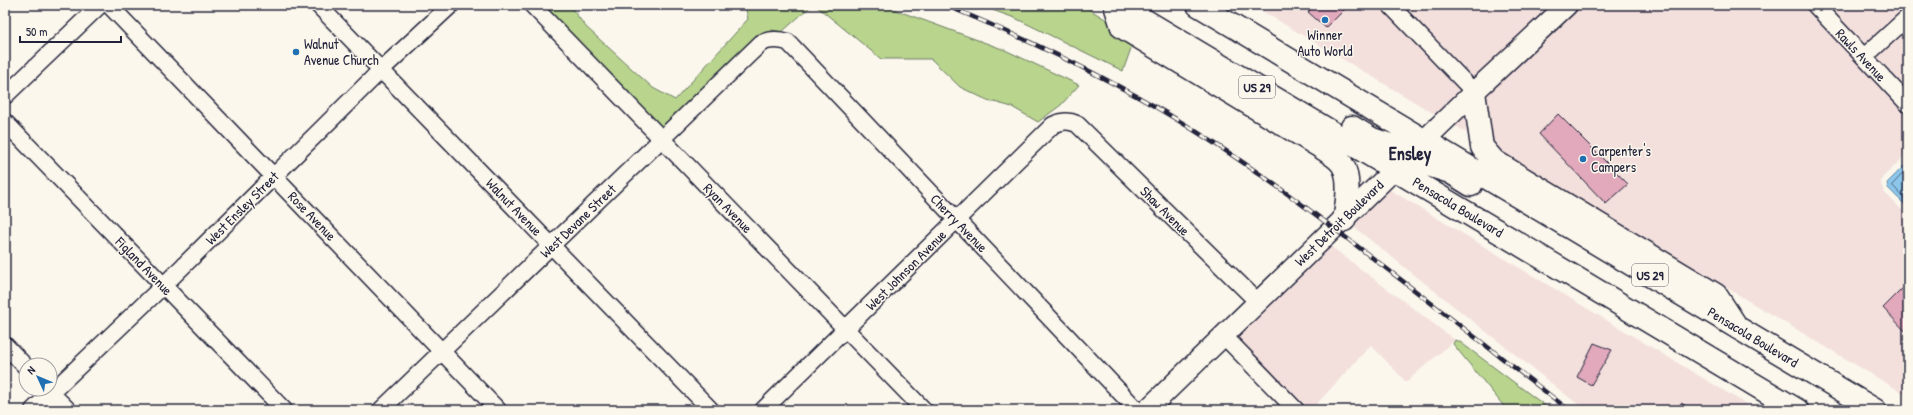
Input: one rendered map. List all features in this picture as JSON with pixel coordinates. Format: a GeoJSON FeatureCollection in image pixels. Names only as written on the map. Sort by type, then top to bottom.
{"type":"FeatureCollection","features":[{"type":"Feature","properties":{"kind":"highway"},"geometry":{"type":"LineString","coordinates":[[1115,5],[1122,27],[1319,146],[1342,164],[1347,182],[1347,201],[1344,220]]}},
{"type":"Feature","properties":{"kind":"highway","name":"Pensacola Boulevard"},"geometry":{"type":"LineString","coordinates":[[1119,5],[1798,410]]}},
{"type":"Feature","properties":{"kind":"highway","name":"Pensacola Boulevard"},"geometry":{"type":"LineString","coordinates":[[1198,5],[1875,410]]}},
{"type":"Feature","properties":{"kind":"highway"},"geometry":{"type":"LineString","coordinates":[[1164,32],[1205,39],[1372,140],[1396,147],[1425,140]]}},
{"type":"Feature","properties":{"kind":"highway"},"geometry":{"type":"LineString","coordinates":[[1474,92],[1482,147],[1494,161],[1716,295],[1738,328]]}},
{"type":"Feature","properties":{"kind":"highway"},"geometry":{"type":"LineString","coordinates":[[1395,169],[1422,163],[1450,172],[1790,377],[1816,376]]}},
{"type":"Feature","properties":{"kind":"street"},"geometry":{"type":"LineString","coordinates":[[5,96],[100,5]]}},
{"type":"Feature","properties":{"kind":"street","name":"Rose Avenue"},"geometry":{"type":"LineString","coordinates":[[109,5],[498,410]]}},
{"type":"Feature","properties":{"kind":"street","name":"Walnut Avenue"},"geometry":{"type":"LineString","coordinates":[[318,5],[711,410]]}},
{"type":"Feature","properties":{"kind":"street","name":"West Ensley Street"},"geometry":{"type":"LineString","coordinates":[[58,383],[163,286],[450,5]]}},
{"type":"Feature","properties":{"kind":"street","name":"Ryan Avenue"},"geometry":{"type":"LineString","coordinates":[[532,5],[924,410]]}},
{"type":"Feature","properties":{"kind":"street"},"geometry":{"type":"LineString","coordinates":[[1390,5],[1474,92]]}},
{"type":"Feature","properties":{"kind":"street","name":"West Detroit Boulevard"},"geometry":{"type":"LineString","coordinates":[[1147,410],[1474,92],[1567,5]]}},
{"type":"Feature","properties":{"kind":"street","name":"Rawls Avenue"},"geometry":{"type":"LineString","coordinates":[[1815,5],[1908,104]]}},
{"type":"Feature","properties":{"kind":"street"},"geometry":{"type":"LineString","coordinates":[[1864,57],[1908,17]]}},
{"type":"Feature","properties":{"kind":"street","name":"West Devane Street"},"geometry":{"type":"LineString","coordinates":[[381,410],[761,43],[767,40],[778,39]]}},
{"type":"Feature","properties":{"kind":"street","name":"Cherry Avenue"},"geometry":{"type":"LineString","coordinates":[[778,39],[788,42],[956,221],[1137,410]]}},
{"type":"Feature","properties":{"kind":"street","name":"West Johnson Avenue"},"geometry":{"type":"LineString","coordinates":[[763,410],[1053,125],[1061,121],[1070,121]]}},
{"type":"Feature","properties":{"kind":"street","name":"Shaw Avenue"},"geometry":{"type":"LineString","coordinates":[[1070,121],[1077,124],[1258,302]]}},
{"type":"Feature","properties":{"kind":"street","name":"Figland Avenue"},"geometry":{"type":"LineString","coordinates":[[5,122],[284,410]]}},
{"type":"Feature","properties":{"kind":"street"},"geometry":{"type":"LineString","coordinates":[[1224,336],[1296,410]]}},
{"type":"Feature","properties":{"kind":"street"},"geometry":{"type":"LineString","coordinates":[[5,345],[18,359]]}},
{"type":"Feature","properties":{"kind":"street","name":"West Ensley Street"},"geometry":{"type":"LineString","coordinates":[[33,410],[44,397]]}},
{"type":"Feature","properties":{"kind":"street"},"geometry":{"type":"LineString","coordinates":[[55,397],[68,410]]}},
{"type":"Feature","properties":{"kind":"shaded area"},"geometry":{"type":"Polygon","coordinates":[[[1252,5],[1381,5],[1464,91],[1438,116],[1252,5]]]}},
{"type":"Feature","properties":{"kind":"shaded area"},"geometry":{"type":"Polygon","coordinates":[[[1399,5],[1556,5],[1473,82],[1399,5]]]}},
{"type":"Feature","properties":{"kind":"shaded area"},"geometry":{"type":"Polygon","coordinates":[[[1579,5],[1806,5],[1908,114],[1908,153],[1882,178],[1881,183],[1884,192],[1908,216],[1908,396],[1452,124],[1579,5]]]}},
{"type":"Feature","properties":{"kind":"shaded area"},"geometry":{"type":"Polygon","coordinates":[[[1824,5],[1908,5],[1908,6],[1863,47],[1824,5]]]}},
{"type":"Feature","properties":{"kind":"shaded area"},"geometry":{"type":"Polygon","coordinates":[[[1908,27],[1908,94],[1874,58],[1908,27]]]}},
{"type":"Feature","properties":{"kind":"shaded area"},"geometry":{"type":"Polygon","coordinates":[[[1387,188],[1756,410],[1585,410],[1350,224],[1387,188]]]}},
{"type":"Feature","properties":{"kind":"shaded area"},"geometry":{"type":"Polygon","coordinates":[[[1329,245],[1455,340],[1406,382],[1371,345],[1311,410],[1306,410],[1234,337],[1329,245]]]}},
{"type":"Feature","properties":{"kind":"green space"},"geometry":{"type":"Polygon","coordinates":[[[542,5],[569,5],[586,27],[653,88],[675,100],[748,19],[745,5],[812,5],[782,32],[772,30],[772,32],[756,37],[662,129],[542,5]]]}},
{"type":"Feature","properties":{"kind":"green space"},"geometry":{"type":"Polygon","coordinates":[[[815,5],[882,5],[1005,50],[1079,85],[1061,105],[1038,122],[1012,107],[987,100],[960,87],[931,59],[881,59],[815,5]]]}},
{"type":"Feature","properties":{"kind":"green space"},"geometry":{"type":"Polygon","coordinates":[[[978,5],[1082,5],[1135,37],[1123,71],[1015,18],[978,5]]]}},
{"type":"Feature","properties":{"kind":"green space"},"geometry":{"type":"Polygon","coordinates":[[[1455,340],[1460,342],[1551,410],[1507,410],[1453,344],[1455,340]]]}},
{"type":"Feature","properties":{"kind":"water"},"geometry":{"type":"Polygon","coordinates":[[[1908,162],[1908,208],[1888,188],[1887,183],[1908,162]]]}},
{"type":"Feature","properties":{"kind":"building","name":"Winner Auto World"},"geometry":{"type":"Polygon","coordinates":[[[1315,5],[1349,5],[1326,28],[1308,12],[1315,5]]]}},
{"type":"Feature","properties":{"kind":"building","name":"Carpenter's Campers"},"geometry":{"type":"Polygon","coordinates":[[[1558,114],[1628,184],[1606,204],[1539,134],[1558,114]]]}},
{"type":"Feature","properties":{"kind":"building"},"geometry":{"type":"Polygon","coordinates":[[[1908,283],[1908,334],[1883,308],[1908,283]]]}},
{"type":"Feature","properties":{"kind":"building"},"geometry":{"type":"Polygon","coordinates":[[[1594,343],[1612,350],[1591,385],[1577,377],[1594,343]]]}},
{"type":"Feature","properties":{"kind":"building"},"geometry":{"type":"Polygon","coordinates":[[[1681,403],[1693,410],[1676,410],[1681,403]]]}},
{"type":"Feature","properties":{"kind":"railway"},"geometry":{"type":"LineString","coordinates":[[945,5],[1003,30],[1088,70],[1144,100],[1201,134],[1316,215],[1569,410]]}},
{"type":"Feature","properties":{"kind":"place","name":"Winner Auto World"},"geometry":{"type":"Point","coordinates":[1325,20]}},
{"type":"Feature","properties":{"kind":"place","name":"Walnut Avenue Church"},"geometry":{"type":"Point","coordinates":[296,52]}},
{"type":"Feature","properties":{"kind":"place","name":"Carpenter's Campers"},"geometry":{"type":"Point","coordinates":[1583,159]}},
{"type":"Feature","properties":{"kind":"district","name":"Ensley"},"geometry":{"type":"Point","coordinates":[1410,154]}}]}
